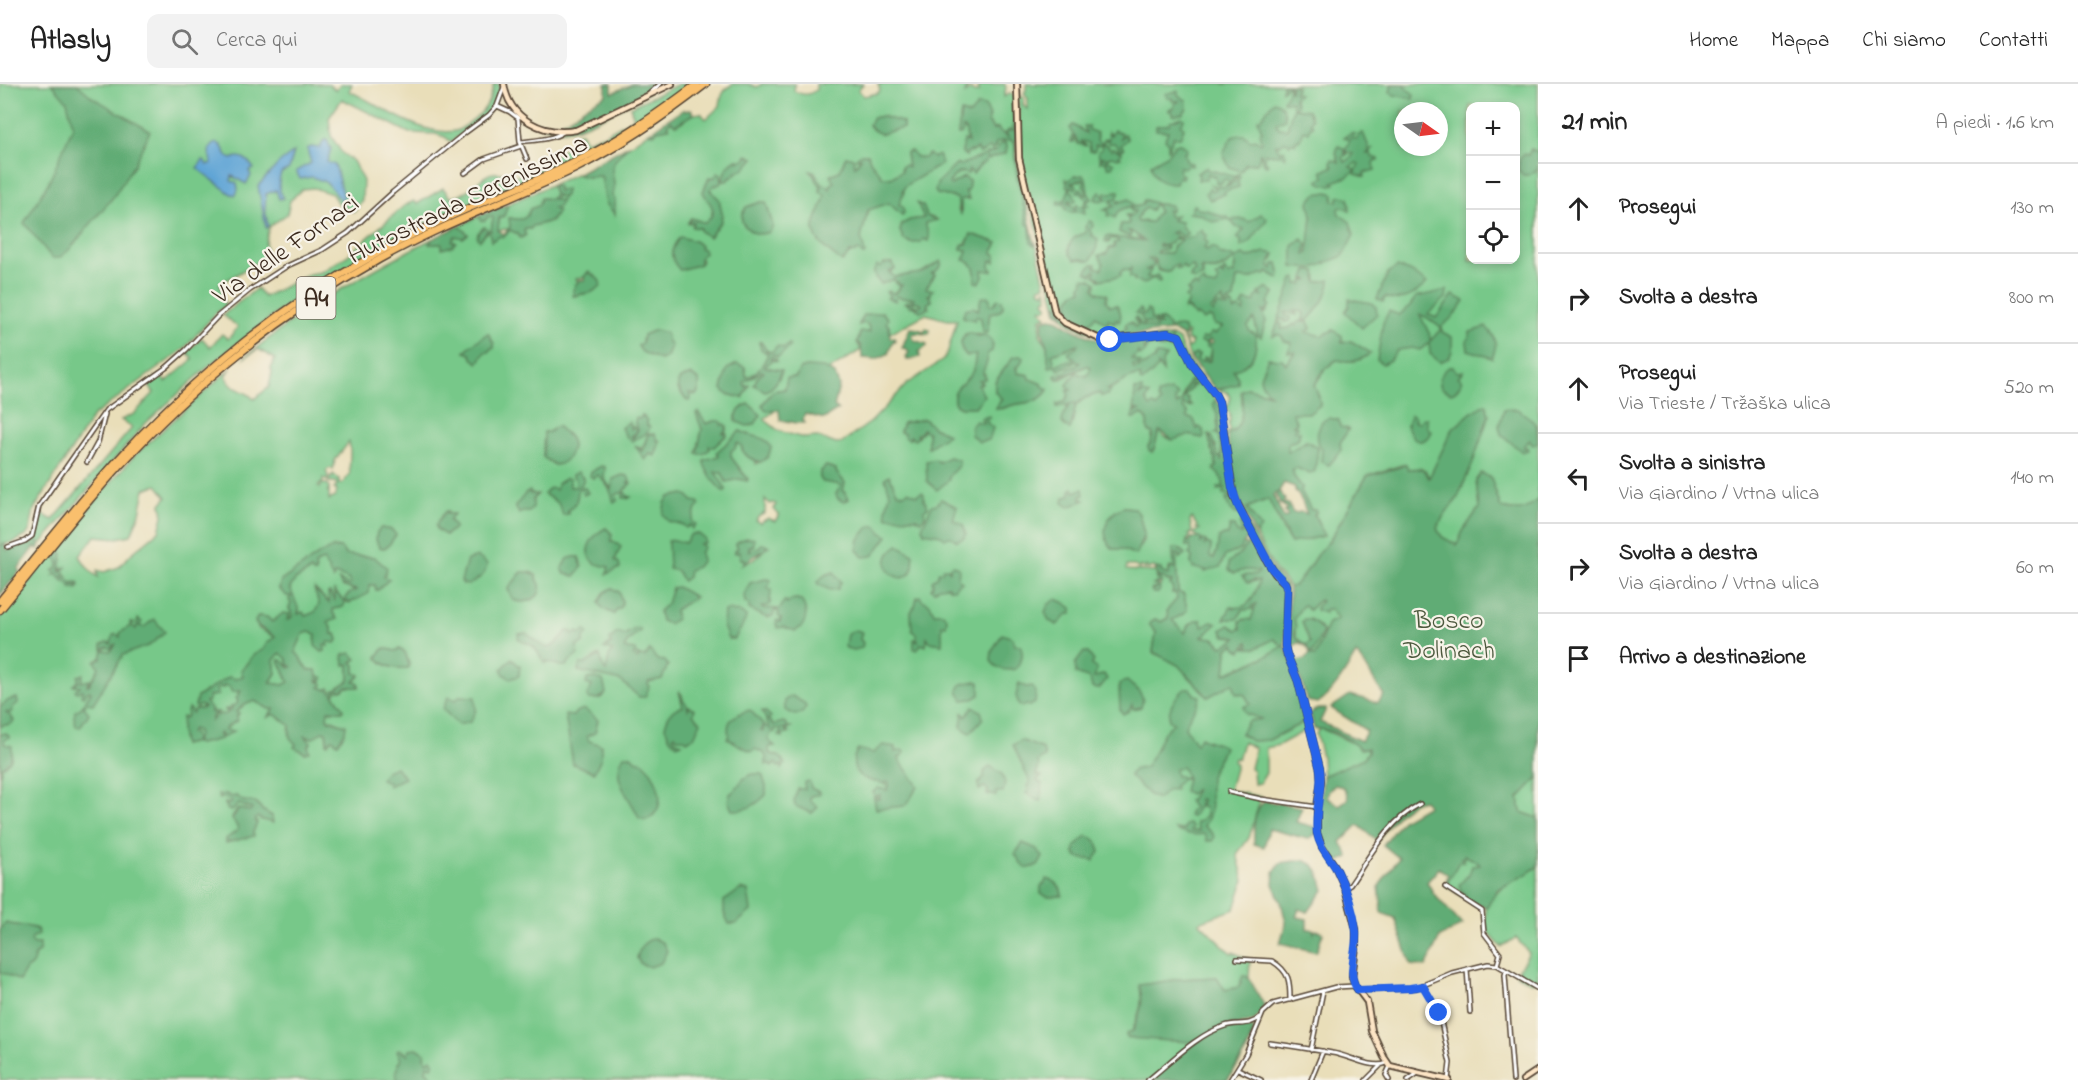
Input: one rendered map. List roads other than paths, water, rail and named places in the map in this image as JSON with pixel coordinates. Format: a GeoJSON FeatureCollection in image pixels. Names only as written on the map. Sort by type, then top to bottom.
{"type":"FeatureCollection","features":[{"type":"Feature","properties":{"kind":"highway","name":"Autostrada Serenissima"},"geometry":{"type":"LineString","coordinates":[[0,601],[95,486],[142,434],[201,378],[271,322],[337,277],[397,243],[457,213],[557,171],[600,150],[643,123],[697,84]]}},
{"type":"Feature","properties":{"kind":"highway","name":"Autostrada Serenissima"},"geometry":{"type":"LineString","coordinates":[[0,610],[138,446],[197,390],[274,326],[341,282],[410,243],[460,218],[560,176],[602,154],[654,123],[706,84]]}},
{"type":"Feature","properties":{"kind":"street"},"geometry":{"type":"LineString","coordinates":[[648,97],[653,88],[660,84]]}},
{"type":"Feature","properties":{"kind":"street"},"geometry":{"type":"LineString","coordinates":[[504,85],[510,104],[526,121],[543,129],[563,132],[576,130],[672,84]]}},
{"type":"Feature","properties":{"kind":"street"},"geometry":{"type":"LineString","coordinates":[[1017,84],[1020,167],[1055,314],[1065,323],[1102,340],[1174,333],[1181,339],[1192,364],[1219,402],[1232,487],[1238,506],[1272,569],[1286,586],[1285,646],[1298,681],[1321,776],[1317,807],[1319,840],[1345,888],[1356,929],[1352,974],[1356,988],[1367,1002],[1372,1032],[1389,1064],[1387,1078]]}},
{"type":"Feature","properties":{"kind":"street","name":"Via delle Fornaci"},"geometry":{"type":"LineString","coordinates":[[8,547],[32,536],[39,506],[106,410],[167,367],[218,316],[250,290],[286,266],[322,250],[348,232],[393,192],[489,116],[497,106],[504,85]]}},
{"type":"Feature","properties":{"kind":"street"},"geometry":{"type":"LineString","coordinates":[[497,106],[518,118],[521,144],[527,159]]}},
{"type":"Feature","properties":{"kind":"street"},"geometry":{"type":"LineString","coordinates":[[465,173],[484,159],[521,144],[563,132]]}},
{"type":"Feature","properties":{"kind":"street"},"geometry":{"type":"LineString","coordinates":[[87,462],[98,442],[106,410]]}},
{"type":"Feature","properties":{"kind":"street"},"geometry":{"type":"LineString","coordinates":[[1229,791],[1261,799],[1317,807]]}},
{"type":"Feature","properties":{"kind":"street"},"geometry":{"type":"LineString","coordinates":[[1345,888],[1350,885],[1394,822],[1420,804]]}},
{"type":"Feature","properties":{"kind":"street"},"geometry":{"type":"LineString","coordinates":[[1445,887],[1482,911],[1484,933],[1500,954],[1497,965]]}},
{"type":"Feature","properties":{"kind":"street"},"geometry":{"type":"LineString","coordinates":[[1237,958],[1276,963],[1290,981],[1290,1000]]}},
{"type":"Feature","properties":{"kind":"street"},"geometry":{"type":"LineString","coordinates":[[1148,1080],[1216,1029],[1228,1025],[1248,1024],[1257,1020],[1273,1004],[1336,987],[1404,989],[1423,986],[1435,979],[1488,964],[1497,965],[1538,989]]}},
{"type":"Feature","properties":{"kind":"street"},"geometry":{"type":"LineString","coordinates":[[1467,969],[1470,1012]]}},
{"type":"Feature","properties":{"kind":"street"},"geometry":{"type":"LineString","coordinates":[[1506,971],[1513,1080]]}},
{"type":"Feature","properties":{"kind":"street"},"geometry":{"type":"LineString","coordinates":[[1270,1042],[1323,1051],[1381,1065],[1389,1064],[1448,1080],[1450,1063],[1439,1013],[1423,986]]}},
{"type":"Feature","properties":{"kind":"street"},"geometry":{"type":"LineString","coordinates":[[1311,1050],[1323,991]]}},
{"type":"Feature","properties":{"kind":"street"},"geometry":{"type":"LineString","coordinates":[[1230,1080],[1246,1054],[1263,1013]]}},
{"type":"Feature","properties":{"kind":"street"},"geometry":{"type":"LineString","coordinates":[[1248,1024],[1256,1029]]}},
{"type":"Feature","properties":{"kind":"street"},"geometry":{"type":"LineString","coordinates":[[1311,1080],[1323,1051]]}},
{"type":"Feature","properties":{"kind":"street"},"geometry":{"type":"LineString","coordinates":[[1366,1080],[1381,1065]]}},
{"type":"Feature","properties":{"kind":"street"},"geometry":{"type":"LineString","coordinates":[[1238,1069],[1261,1080]]}},
{"type":"Feature","properties":{"kind":"street"},"geometry":{"type":"LineString","coordinates":[[1523,1080],[1538,1070]]}},
{"type":"Feature","properties":{"kind":"street"},"geometry":{"type":"LineString","coordinates":[[1408,1080],[1416,1073]]}},
{"type":"Feature","properties":{"kind":"water"},"geometry":{"type":"Polygon","coordinates":[[[324,140],[327,140],[331,149],[327,162],[335,165],[344,197],[341,200],[328,184],[312,177],[300,179],[296,171],[311,163],[307,149],[320,148],[324,140]]]}},
{"type":"Feature","properties":{"kind":"water"},"geometry":{"type":"Polygon","coordinates":[[[217,143],[221,145],[228,157],[244,159],[254,169],[249,171],[251,176],[246,184],[232,176],[231,181],[237,183],[236,195],[231,194],[197,168],[203,160],[207,165],[211,163],[210,149],[217,143]]]}},
{"type":"Feature","properties":{"kind":"water"},"geometry":{"type":"Polygon","coordinates":[[[294,152],[289,169],[280,176],[279,189],[283,198],[279,199],[276,190],[266,194],[265,209],[268,226],[266,228],[258,186],[279,163],[294,152]]]}},
{"type":"Feature","properties":{"kind":"park label","name":"Bosco Dolinach"},"geometry":{"type":"Point","coordinates":[1449,634]}}]}
